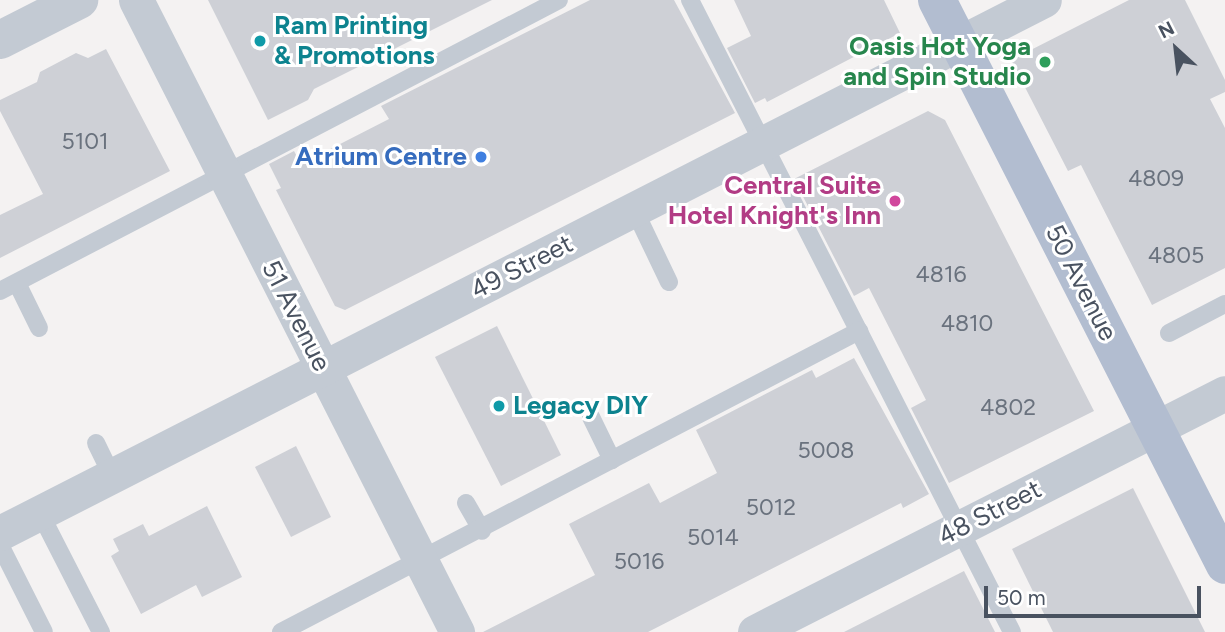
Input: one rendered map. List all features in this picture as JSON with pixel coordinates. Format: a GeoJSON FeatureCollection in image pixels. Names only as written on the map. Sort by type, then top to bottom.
{"type":"FeatureCollection","features":[{"type":"Feature","properties":{"kind":"main road","name":"50 Avenue"},"geometry":{"type":"LineString","coordinates":[[937,0],[1225,565]]}},
{"type":"Feature","properties":{"kind":"street"},"geometry":{"type":"LineString","coordinates":[[0,40],[79,0]]}},
{"type":"Feature","properties":{"kind":"street","name":"51 Avenue"},"geometry":{"type":"LineString","coordinates":[[136,0],[457,632]]}},
{"type":"Feature","properties":{"kind":"street","name":"49 Street"},"geometry":{"type":"LineString","coordinates":[[0,533],[1044,0]]}},
{"type":"Feature","properties":{"kind":"street","name":"48 Street"},"geometry":{"type":"LineString","coordinates":[[755,632],[1225,393]]}},
{"type":"Feature","properties":{"kind":"lane"},"geometry":{"type":"LineString","coordinates":[[0,291],[559,0]]}},
{"type":"Feature","properties":{"kind":"lane"},"geometry":{"type":"LineString","coordinates":[[690,0],[961,527],[1012,632]]}},
{"type":"Feature","properties":{"kind":"lane"},"geometry":{"type":"LineString","coordinates":[[634,209],[669,282]]}},
{"type":"Feature","properties":{"kind":"lane"},"geometry":{"type":"LineString","coordinates":[[17,282],[39,328]]}},
{"type":"Feature","properties":{"kind":"lane"},"geometry":{"type":"LineString","coordinates":[[1169,333],[1225,304]]}},
{"type":"Feature","properties":{"kind":"lane"},"geometry":{"type":"LineString","coordinates":[[281,632],[482,531],[789,358],[859,331]]}},
{"type":"Feature","properties":{"kind":"lane"},"geometry":{"type":"LineString","coordinates":[[591,417],[612,460]]}},
{"type":"Feature","properties":{"kind":"lane"},"geometry":{"type":"LineString","coordinates":[[96,443],[112,476]]}},
{"type":"Feature","properties":{"kind":"lane"},"geometry":{"type":"LineString","coordinates":[[467,503],[482,531]]}},
{"type":"Feature","properties":{"kind":"lane"},"geometry":{"type":"LineString","coordinates":[[40,513],[101,632]]}},
{"type":"Feature","properties":{"kind":"lane"},"geometry":{"type":"LineString","coordinates":[[0,545],[44,632]]}},
{"type":"Feature","properties":{"kind":"building"},"geometry":{"type":"Polygon","coordinates":[[[208,0],[492,0],[314,89],[308,100],[268,120],[208,0]]]}},
{"type":"Feature","properties":{"kind":"building","name":"Atrium Centre"},"geometry":{"type":"Polygon","coordinates":[[[590,0],[674,0],[735,113],[345,310],[335,306],[276,190],[281,188],[269,164],[294,151],[301,164],[389,119],[381,106],[590,0]]]}},
{"type":"Feature","properties":{"kind":"building"},"geometry":{"type":"Polygon","coordinates":[[[734,0],[884,0],[900,33],[767,102],[765,98],[755,103],[727,48],[751,36],[734,0]]]}},
{"type":"Feature","properties":{"kind":"building"},"geometry":{"type":"Polygon","coordinates":[[[1129,0],[1185,0],[1225,80],[1225,92],[1210,99],[1225,128],[1225,268],[1152,305],[1081,165],[1068,171],[1011,60],[1129,0]]]}},
{"type":"Feature","properties":{"kind":"building"},"geometry":{"type":"Polygon","coordinates":[[[106,49],[170,171],[0,258],[0,215],[43,194],[0,111],[0,100],[37,82],[40,72],[76,53],[88,58],[106,49]]]}},
{"type":"Feature","properties":{"kind":"building"},"geometry":{"type":"Polygon","coordinates":[[[928,111],[945,120],[1094,411],[949,483],[911,408],[926,400],[869,288],[854,296],[794,179],[928,111]]]}},
{"type":"Feature","properties":{"kind":"building","name":"Legacy DIY"},"geometry":{"type":"Polygon","coordinates":[[[497,326],[561,455],[501,486],[435,357],[497,326]]]}},
{"type":"Feature","properties":{"kind":"building"},"geometry":{"type":"Polygon","coordinates":[[[854,358],[929,494],[903,508],[901,503],[648,632],[483,632],[595,575],[569,524],[649,483],[660,503],[717,473],[696,430],[812,370],[816,378],[854,358]]]}},
{"type":"Feature","properties":{"kind":"building"},"geometry":{"type":"Polygon","coordinates":[[[296,446],[331,517],[291,537],[255,467],[296,446]]]}},
{"type":"Feature","properties":{"kind":"building"},"geometry":{"type":"Polygon","coordinates":[[[1133,488],[1205,632],[1053,632],[1012,549],[1133,488]]]}},
{"type":"Feature","properties":{"kind":"building"},"geometry":{"type":"Polygon","coordinates":[[[207,506],[242,577],[202,597],[196,585],[141,614],[111,556],[119,551],[113,539],[143,524],[149,536],[207,506]]]}},
{"type":"Feature","properties":{"kind":"building"},"geometry":{"type":"Polygon","coordinates":[[[964,571],[995,632],[844,632],[964,571]]]}},
{"type":"Feature","properties":{"kind":"place","name":"Ram Printing & Promotions"},"geometry":{"type":"Point","coordinates":[260,41]}},
{"type":"Feature","properties":{"kind":"place","name":"Oasis Hot Yoga and Spin Studio"},"geometry":{"type":"Point","coordinates":[1045,62]}},
{"type":"Feature","properties":{"kind":"place","name":"Atrium Centre"},"geometry":{"type":"Point","coordinates":[481,157]}},
{"type":"Feature","properties":{"kind":"place","name":"Central Suite Hotel Knight's Inn"},"geometry":{"type":"Point","coordinates":[895,201]}},
{"type":"Feature","properties":{"kind":"place","name":"Legacy DIY"},"geometry":{"type":"Point","coordinates":[499,406]}}]}
